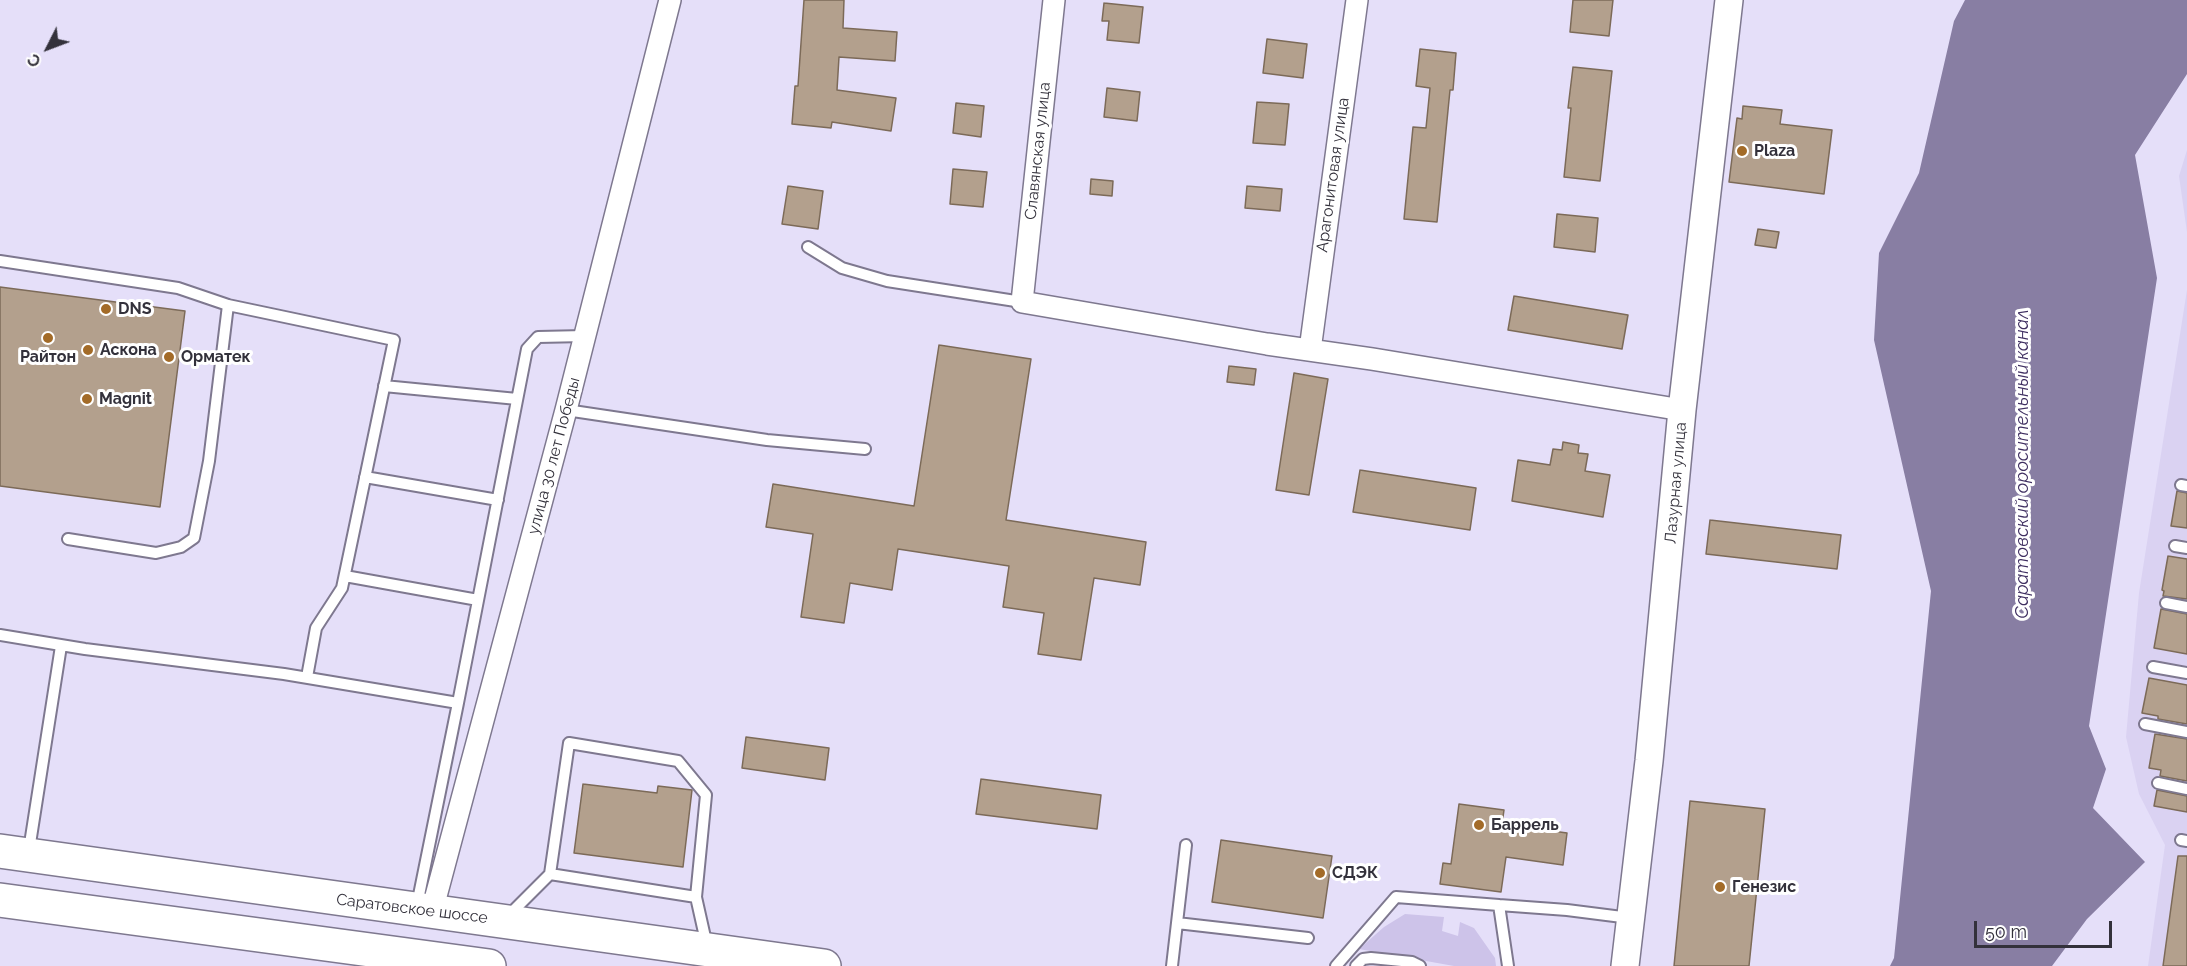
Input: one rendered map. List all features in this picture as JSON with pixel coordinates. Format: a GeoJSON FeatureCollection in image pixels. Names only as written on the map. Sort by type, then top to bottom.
{"type":"FeatureCollection","features":[{"type":"Feature","properties":{"kind":"main road","name":"Саратовское шоссе"},"geometry":{"type":"LineString","coordinates":[[14,853],[824,966]]}},
{"type":"Feature","properties":{"kind":"main road"},"geometry":{"type":"LineString","coordinates":[[0,900],[489,966]]}},
{"type":"Feature","properties":{"kind":"main road"},"geometry":{"type":"LineString","coordinates":[[356,949],[365,903]]}},
{"type":"Feature","properties":{"kind":"street","name":"улица 30 лет Победы"},"geometry":{"type":"LineString","coordinates":[[424,910],[566,410],[670,0]]}},
{"type":"Feature","properties":{"kind":"street","name":"Славянская улица"},"geometry":{"type":"LineString","coordinates":[[1022,302],[1054,0]]}},
{"type":"Feature","properties":{"kind":"street","name":"Арагонитовая улица"},"geometry":{"type":"LineString","coordinates":[[1310,350],[1357,0]]}},
{"type":"Feature","properties":{"kind":"street","name":"Лазурная улица"},"geometry":{"type":"LineString","coordinates":[[1625,966],[1653,723],[1682,410],[1728,0]]}},
{"type":"Feature","properties":{"kind":"street"},"geometry":{"type":"LineString","coordinates":[[1022,302],[1682,410]]}},
{"type":"Feature","properties":{"kind":"lane"},"geometry":{"type":"LineString","coordinates":[[808,247],[843,268],[887,281],[1022,302]]}},
{"type":"Feature","properties":{"kind":"lane"},"geometry":{"type":"LineString","coordinates":[[0,261],[178,288],[228,305],[394,340],[342,588],[316,628],[307,677]]}},
{"type":"Feature","properties":{"kind":"lane"},"geometry":{"type":"LineString","coordinates":[[68,539],[156,553],[181,547],[194,538],[209,461],[228,305]]}},
{"type":"Feature","properties":{"kind":"lane"},"geometry":{"type":"LineString","coordinates":[[424,910],[458,703],[527,349],[538,337],[585,336]]}},
{"type":"Feature","properties":{"kind":"lane"},"geometry":{"type":"LineString","coordinates":[[384,386],[517,399]]}},
{"type":"Feature","properties":{"kind":"lane"},"geometry":{"type":"LineString","coordinates":[[566,410],[767,440],[866,449]]}},
{"type":"Feature","properties":{"kind":"lane"},"geometry":{"type":"LineString","coordinates":[[365,477],[498,501]]}},
{"type":"Feature","properties":{"kind":"lane"},"geometry":{"type":"LineString","coordinates":[[2175,546],[2187,548]]}},
{"type":"Feature","properties":{"kind":"lane"},"geometry":{"type":"LineString","coordinates":[[345,576],[478,600]]}},
{"type":"Feature","properties":{"kind":"lane"},"geometry":{"type":"LineString","coordinates":[[2166,603],[2187,608]]}},
{"type":"Feature","properties":{"kind":"lane"},"geometry":{"type":"LineString","coordinates":[[0,635],[61,646],[307,677],[458,703]]}},
{"type":"Feature","properties":{"kind":"lane"},"geometry":{"type":"LineString","coordinates":[[14,853],[61,646]]}},
{"type":"Feature","properties":{"kind":"lane"},"geometry":{"type":"LineString","coordinates":[[2153,667],[2187,673]]}},
{"type":"Feature","properties":{"kind":"lane"},"geometry":{"type":"LineString","coordinates":[[2145,724],[2187,732]]}},
{"type":"Feature","properties":{"kind":"lane"},"geometry":{"type":"LineString","coordinates":[[503,920],[550,874],[569,743],[678,761],[706,795],[696,897],[707,949]]}},
{"type":"Feature","properties":{"kind":"lane"},"geometry":{"type":"LineString","coordinates":[[2158,783],[2187,789]]}},
{"type":"Feature","properties":{"kind":"lane"},"geometry":{"type":"LineString","coordinates":[[1172,966],[1186,845]]}},
{"type":"Feature","properties":{"kind":"lane"},"geometry":{"type":"LineString","coordinates":[[550,874],[696,897]]}},
{"type":"Feature","properties":{"kind":"lane"},"geometry":{"type":"LineString","coordinates":[[1336,966],[1396,897],[1567,910],[1630,918]]}},
{"type":"Feature","properties":{"kind":"lane"},"geometry":{"type":"LineString","coordinates":[[1499,905],[1508,966]]}},
{"type":"Feature","properties":{"kind":"lane"},"geometry":{"type":"LineString","coordinates":[[1177,923],[1308,938]]}},
{"type":"Feature","properties":{"kind":"lane"},"geometry":{"type":"LineString","coordinates":[[1356,966],[1363,959],[1371,958],[1413,962],[1420,966]]}},
{"type":"Feature","properties":{"kind":"shaded area"},"geometry":{"type":"Polygon","coordinates":[[[2187,150],[2187,232],[2179,176],[2187,150]]]}},
{"type":"Feature","properties":{"kind":"shaded area"},"geometry":{"type":"Polygon","coordinates":[[[2187,290],[2187,966],[2148,966],[2165,845],[2139,794],[2126,737],[2139,593],[2187,290]]]}},
{"type":"Feature","properties":{"kind":"shaded area"},"geometry":{"type":"Polygon","coordinates":[[[1405,914],[1444,917],[1442,931],[1458,936],[1460,922],[1474,928],[1495,958],[1496,966],[1454,966],[1359,949],[1384,927],[1405,914]]]}},
{"type":"Feature","properties":{"kind":"water","name":"Саратовский оросительный канал"},"geometry":{"type":"Polygon","coordinates":[[[1965,0],[2187,0],[2187,74],[2135,155],[2157,278],[2089,726],[2106,769],[2093,808],[2145,862],[2087,919],[2052,966],[1890,966],[1894,958],[1931,591],[1874,340],[1879,253],[1919,173],[1954,21],[1965,0]]]}},
{"type":"Feature","properties":{"kind":"building"},"geometry":{"type":"Polygon","coordinates":[[[804,0],[844,0],[843,28],[897,32],[895,61],[839,57],[837,90],[896,98],[891,131],[832,122],[831,128],[792,124],[795,86],[798,86],[804,0]]]}},
{"type":"Feature","properties":{"kind":"building"},"geometry":{"type":"Polygon","coordinates":[[[1573,0],[1613,0],[1609,36],[1570,32],[1573,0]]]}},
{"type":"Feature","properties":{"kind":"building"},"geometry":{"type":"Polygon","coordinates":[[[1104,3],[1143,7],[1139,43],[1107,40],[1109,21],[1102,21],[1104,3]]]}},
{"type":"Feature","properties":{"kind":"building"},"geometry":{"type":"Polygon","coordinates":[[[1267,39],[1307,44],[1303,78],[1263,73],[1267,39]]]}},
{"type":"Feature","properties":{"kind":"building"},"geometry":{"type":"Polygon","coordinates":[[[1420,49],[1456,53],[1453,90],[1450,90],[1437,222],[1404,219],[1413,127],[1426,128],[1430,88],[1416,86],[1420,49]]]}},
{"type":"Feature","properties":{"kind":"building"},"geometry":{"type":"Polygon","coordinates":[[[1573,67],[1612,71],[1600,181],[1564,177],[1573,67]]]}},
{"type":"Feature","properties":{"kind":"building"},"geometry":{"type":"Polygon","coordinates":[[[1107,88],[1140,92],[1137,121],[1104,117],[1107,88]]]}},
{"type":"Feature","properties":{"kind":"building"},"geometry":{"type":"Polygon","coordinates":[[[1257,102],[1289,104],[1285,145],[1253,143],[1257,102]]]}},
{"type":"Feature","properties":{"kind":"building"},"geometry":{"type":"Polygon","coordinates":[[[956,103],[984,106],[981,137],[953,133],[956,103]]]}},
{"type":"Feature","properties":{"kind":"building"},"geometry":{"type":"Polygon","coordinates":[[[1743,106],[1782,110],[1780,124],[1832,130],[1824,194],[1729,182],[1737,118],[1742,119],[1743,106]]]}},
{"type":"Feature","properties":{"kind":"building"},"geometry":{"type":"Polygon","coordinates":[[[953,169],[987,172],[983,207],[950,204],[953,169]]]}},
{"type":"Feature","properties":{"kind":"building"},"geometry":{"type":"Polygon","coordinates":[[[1091,179],[1113,181],[1112,196],[1090,194],[1091,179]]]}},
{"type":"Feature","properties":{"kind":"building"},"geometry":{"type":"Polygon","coordinates":[[[788,186],[823,191],[818,229],[782,224],[788,186]]]}},
{"type":"Feature","properties":{"kind":"building"},"geometry":{"type":"Polygon","coordinates":[[[1247,186],[1282,189],[1280,211],[1245,208],[1247,186]]]}},
{"type":"Feature","properties":{"kind":"building"},"geometry":{"type":"Polygon","coordinates":[[[1557,214],[1598,218],[1595,252],[1554,247],[1557,214]]]}},
{"type":"Feature","properties":{"kind":"building"},"geometry":{"type":"Polygon","coordinates":[[[1758,229],[1779,232],[1776,248],[1755,245],[1758,229]]]}},
{"type":"Feature","properties":{"kind":"building","name":"Magnit"},"geometry":{"type":"Polygon","coordinates":[[[0,287],[185,311],[160,507],[0,486],[0,287]]]}},
{"type":"Feature","properties":{"kind":"building"},"geometry":{"type":"Polygon","coordinates":[[[1514,296],[1628,315],[1622,349],[1508,330],[1514,296]]]}},
{"type":"Feature","properties":{"kind":"building"},"geometry":{"type":"Polygon","coordinates":[[[939,345],[1031,359],[1006,520],[1146,542],[1140,585],[1094,578],[1081,660],[1038,654],[1044,613],[1003,607],[1009,566],[898,549],[892,590],[850,583],[844,623],[801,617],[813,534],[766,527],[773,484],[914,506],[939,345]]]}},
{"type":"Feature","properties":{"kind":"building"},"geometry":{"type":"Polygon","coordinates":[[[1229,366],[1256,369],[1254,385],[1227,382],[1229,366]]]}},
{"type":"Feature","properties":{"kind":"building"},"geometry":{"type":"Polygon","coordinates":[[[1294,373],[1328,379],[1309,495],[1276,490],[1294,373]]]}},
{"type":"Feature","properties":{"kind":"building"},"geometry":{"type":"Polygon","coordinates":[[[1563,442],[1579,445],[1578,453],[1588,454],[1585,471],[1610,475],[1603,517],[1512,501],[1518,460],[1550,465],[1553,449],[1562,450],[1563,442]]]}},
{"type":"Feature","properties":{"kind":"building"},"geometry":{"type":"Polygon","coordinates":[[[1360,470],[1476,488],[1470,530],[1353,512],[1360,470]]]}},
{"type":"Feature","properties":{"kind":"building"},"geometry":{"type":"Polygon","coordinates":[[[2177,491],[2187,493],[2187,528],[2171,526],[2177,491]]]}},
{"type":"Feature","properties":{"kind":"building"},"geometry":{"type":"Polygon","coordinates":[[[1710,520],[1841,535],[1837,569],[1706,554],[1710,520]]]}},
{"type":"Feature","properties":{"kind":"building"},"geometry":{"type":"Polygon","coordinates":[[[2168,556],[2187,559],[2187,599],[2163,596],[2168,556]]]}},
{"type":"Feature","properties":{"kind":"building"},"geometry":{"type":"Polygon","coordinates":[[[2161,609],[2187,614],[2187,654],[2154,648],[2161,609]]]}},
{"type":"Feature","properties":{"kind":"building"},"geometry":{"type":"Polygon","coordinates":[[[2149,678],[2187,685],[2187,724],[2158,719],[2158,716],[2142,713],[2149,678]]]}},
{"type":"Feature","properties":{"kind":"building"},"geometry":{"type":"Polygon","coordinates":[[[2155,734],[2187,739],[2187,781],[2160,776],[2161,770],[2149,768],[2155,734]]]}},
{"type":"Feature","properties":{"kind":"building"},"geometry":{"type":"Polygon","coordinates":[[[746,737],[829,748],[825,780],[742,768],[746,737]]]}},
{"type":"Feature","properties":{"kind":"building"},"geometry":{"type":"Polygon","coordinates":[[[981,779],[1101,795],[1097,829],[976,814],[981,779]]]}},
{"type":"Feature","properties":{"kind":"building"},"geometry":{"type":"Polygon","coordinates":[[[583,784],[657,793],[658,786],[692,790],[683,867],[574,853],[583,784]]]}},
{"type":"Feature","properties":{"kind":"building"},"geometry":{"type":"Polygon","coordinates":[[[2157,790],[2187,796],[2187,812],[2154,806],[2157,790]]]}},
{"type":"Feature","properties":{"kind":"building","name":"Генезис"},"geometry":{"type":"Polygon","coordinates":[[[1690,801],[1765,809],[1749,966],[1674,966],[1690,801]]]}},
{"type":"Feature","properties":{"kind":"building"},"geometry":{"type":"Polygon","coordinates":[[[1459,804],[1504,810],[1502,824],[1567,833],[1563,865],[1506,857],[1501,892],[1440,884],[1443,863],[1451,864],[1459,804]]]}},
{"type":"Feature","properties":{"kind":"building"},"geometry":{"type":"Polygon","coordinates":[[[1221,840],[1332,856],[1323,918],[1212,902],[1221,840]]]}},
{"type":"Feature","properties":{"kind":"building"},"geometry":{"type":"Polygon","coordinates":[[[2178,856],[2187,856],[2187,966],[2163,966],[2178,856]]]}},
{"type":"Feature","properties":{"kind":"place","name":"Plaza"},"geometry":{"type":"Point","coordinates":[1742,151]}},
{"type":"Feature","properties":{"kind":"place","name":"DNS"},"geometry":{"type":"Point","coordinates":[106,309]}},
{"type":"Feature","properties":{"kind":"place","name":"Райтон"},"geometry":{"type":"Point","coordinates":[48,338]}},
{"type":"Feature","properties":{"kind":"place","name":"Аскона"},"geometry":{"type":"Point","coordinates":[88,350]}},
{"type":"Feature","properties":{"kind":"place","name":"Орматек"},"geometry":{"type":"Point","coordinates":[169,357]}},
{"type":"Feature","properties":{"kind":"place","name":"Magnit"},"geometry":{"type":"Point","coordinates":[87,399]}},
{"type":"Feature","properties":{"kind":"place","name":"Баррель"},"geometry":{"type":"Point","coordinates":[1479,825]}},
{"type":"Feature","properties":{"kind":"place","name":"СДЭК"},"geometry":{"type":"Point","coordinates":[1320,873]}},
{"type":"Feature","properties":{"kind":"place","name":"Генезис"},"geometry":{"type":"Point","coordinates":[1720,887]}}]}
